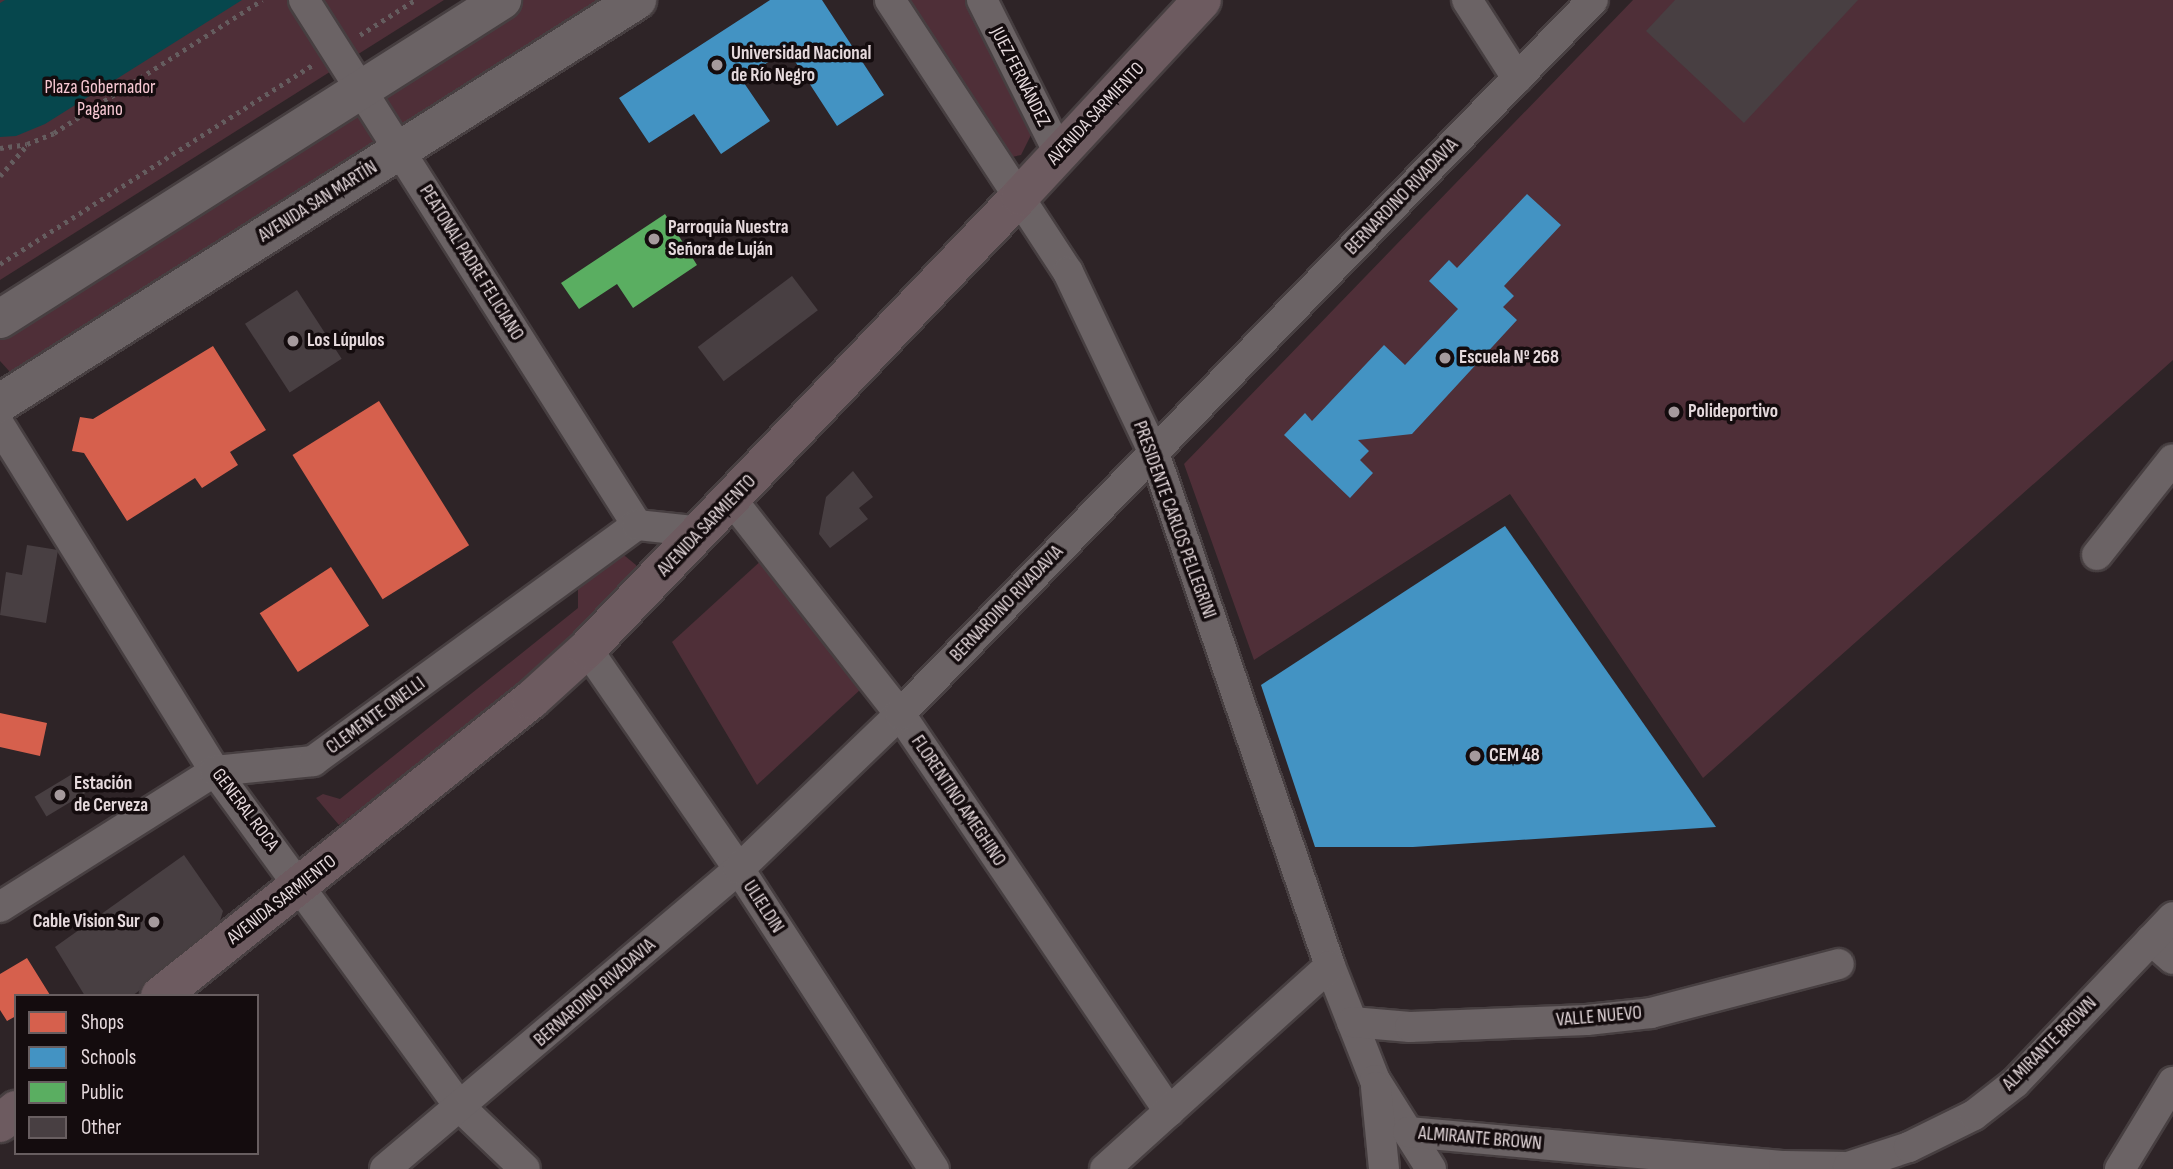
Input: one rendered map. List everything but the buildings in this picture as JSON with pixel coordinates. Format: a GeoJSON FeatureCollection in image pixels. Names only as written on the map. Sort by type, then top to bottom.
{"type":"FeatureCollection","features":[{"type":"Feature","properties":{"kind":"highway","name":"AVENIDA SARMIENTO"},"geometry":{"type":"LineString","coordinates":[[163,994],[531,700],[587,649],[702,532],[1202,0]]}},
{"type":"Feature","properties":{"kind":"highway"},"geometry":{"type":"LineString","coordinates":[[0,1123],[14,1112]]}},
{"type":"Feature","properties":{"kind":"main road"},"geometry":{"type":"LineString","coordinates":[[0,319],[502,0]]}},
{"type":"Feature","properties":{"kind":"main road","name":"AVENIDA SAN MARTÍN"},"geometry":{"type":"LineString","coordinates":[[0,403],[637,0]]}},
{"type":"Feature","properties":{"kind":"street","name":"PEATONAL PADRE FELICIANO"},"geometry":{"type":"LineString","coordinates":[[304,0],[637,525]]}},
{"type":"Feature","properties":{"kind":"street","name":"PRESIDENTE CARLOS PELLEGRINI"},"geometry":{"type":"LineString","coordinates":[[890,0],[1068,272],[1154,453],[1330,966],[1375,1080],[1431,1169]]}},
{"type":"Feature","properties":{"kind":"street","name":"JUEZ FERNÁNDEZ"},"geometry":{"type":"LineString","coordinates":[[982,0],[1059,153]]}},
{"type":"Feature","properties":{"kind":"street"},"geometry":{"type":"LineString","coordinates":[[1467,0],[1517,78]]}},
{"type":"Feature","properties":{"kind":"street","name":"BERNARDINO RIVADAVIA"},"geometry":{"type":"LineString","coordinates":[[385,1169],[461,1108],[739,869],[900,715],[1593,0]]}},
{"type":"Feature","properties":{"kind":"street","name":"GENERAL ROCA"},"geometry":{"type":"LineString","coordinates":[[0,426],[215,771],[301,885],[461,1108],[525,1169]]}},
{"type":"Feature","properties":{"kind":"street"},"geometry":{"type":"LineString","coordinates":[[2097,555],[2173,459]]}},
{"type":"Feature","properties":{"kind":"street","name":"FLORENTINO AMEGHINO"},"geometry":{"type":"LineString","coordinates":[[732,500],[900,715],[1169,1112]]}},
{"type":"Feature","properties":{"kind":"street"},"geometry":{"type":"LineString","coordinates":[[637,525],[702,532]]}},
{"type":"Feature","properties":{"kind":"street","name":"CLEMENTE ONELLI"},"geometry":{"type":"LineString","coordinates":[[0,907],[215,771],[313,761],[637,525]]}},
{"type":"Feature","properties":{"kind":"street","name":"ULIELDIN"},"geometry":{"type":"LineString","coordinates":[[587,649],[739,869],[934,1169]]}},
{"type":"Feature","properties":{"kind":"street","name":"ALMIRANTE BROWN"},"geometry":{"type":"LineString","coordinates":[[1408,1132],[1784,1166],[1848,1167],[1909,1147],[1984,1107],[2015,1083],[2173,916]]}},
{"type":"Feature","properties":{"kind":"street"},"geometry":{"type":"LineString","coordinates":[[2151,940],[2173,959]]}},
{"type":"Feature","properties":{"kind":"street","name":"VALLE NUEVO"},"geometry":{"type":"LineString","coordinates":[[1352,1022],[1410,1027],[1587,1020],[1651,1013],[1839,964]]}},
{"type":"Feature","properties":{"kind":"street"},"geometry":{"type":"LineString","coordinates":[[1105,1169],[1330,966]]}},
{"type":"Feature","properties":{"kind":"street","name":"PRESIDENTE CARLOS PELLEGRINI"},"geometry":{"type":"LineString","coordinates":[[1375,1080],[1384,1169]]}},
{"type":"Feature","properties":{"kind":"street"},"geometry":{"type":"LineString","coordinates":[[2120,1169],[2173,1082]]}},
{"type":"Feature","properties":{"kind":"path"},"geometry":{"type":"LineString","coordinates":[[0,148],[27,144],[54,133],[262,0]]}},
{"type":"Feature","properties":{"kind":"path"},"geometry":{"type":"LineString","coordinates":[[0,264],[415,0]]}},
{"type":"Feature","properties":{"kind":"path"},"geometry":{"type":"LineString","coordinates":[[0,176],[27,144]]}},
{"type":"Feature","properties":{"kind":"green space","name":"Plaza Gobernador Pagano"},"geometry":{"type":"Polygon","coordinates":[[[0,0],[444,0],[0,280],[0,0]]]}},
{"type":"Feature","properties":{"kind":"green space"},"geometry":{"type":"Polygon","coordinates":[[[516,0],[616,0],[23,374],[10,372],[0,361],[0,332],[516,0]]]}},
{"type":"Feature","properties":{"kind":"green space"},"geometry":{"type":"Polygon","coordinates":[[[907,0],[965,0],[1028,124],[1031,135],[1021,155],[1007,158],[907,0]]]}},
{"type":"Feature","properties":{"kind":"green space","name":"Polideportivo"},"geometry":{"type":"Polygon","coordinates":[[[1633,0],[2173,0],[2173,360],[1703,778],[1510,494],[1254,660],[1184,464],[1633,0]]]}},
{"type":"Feature","properties":{"kind":"green space"},"geometry":{"type":"Polygon","coordinates":[[[615,554],[625,556],[636,565],[642,578],[518,688],[339,825],[316,798],[323,794],[340,799],[578,608],[578,582],[615,554]]]}},
{"type":"Feature","properties":{"kind":"green space"},"geometry":{"type":"Polygon","coordinates":[[[765,557],[861,689],[757,785],[672,642],[765,557]]]}},
{"type":"Feature","properties":{"kind":"water"},"geometry":{"type":"Polygon","coordinates":[[[5,0],[242,0],[45,124],[16,136],[0,137],[0,3],[5,0]]]}},
{"type":"Feature","properties":{"kind":"place","name":"Universidad Nacional de Río Negro"},"geometry":{"type":"Point","coordinates":[717,65]}},
{"type":"Feature","properties":{"kind":"place","name":"Parroquia Nuestra Señora de Luján"},"geometry":{"type":"Point","coordinates":[654,239]}},
{"type":"Feature","properties":{"kind":"place","name":"Los Lúpulos"},"geometry":{"type":"Point","coordinates":[293,341]}},
{"type":"Feature","properties":{"kind":"place","name":"Escuela Nº 268"},"geometry":{"type":"Point","coordinates":[1445,358]}},
{"type":"Feature","properties":{"kind":"place","name":"Polideportivo"},"geometry":{"type":"Point","coordinates":[1674,412]}},
{"type":"Feature","properties":{"kind":"place","name":"CEM 48"},"geometry":{"type":"Point","coordinates":[1475,756]}},
{"type":"Feature","properties":{"kind":"place","name":"Estación de Cerveza"},"geometry":{"type":"Point","coordinates":[60,795]}},
{"type":"Feature","properties":{"kind":"place","name":"Cable Vision Sur"},"geometry":{"type":"Point","coordinates":[154,922]}}]}
